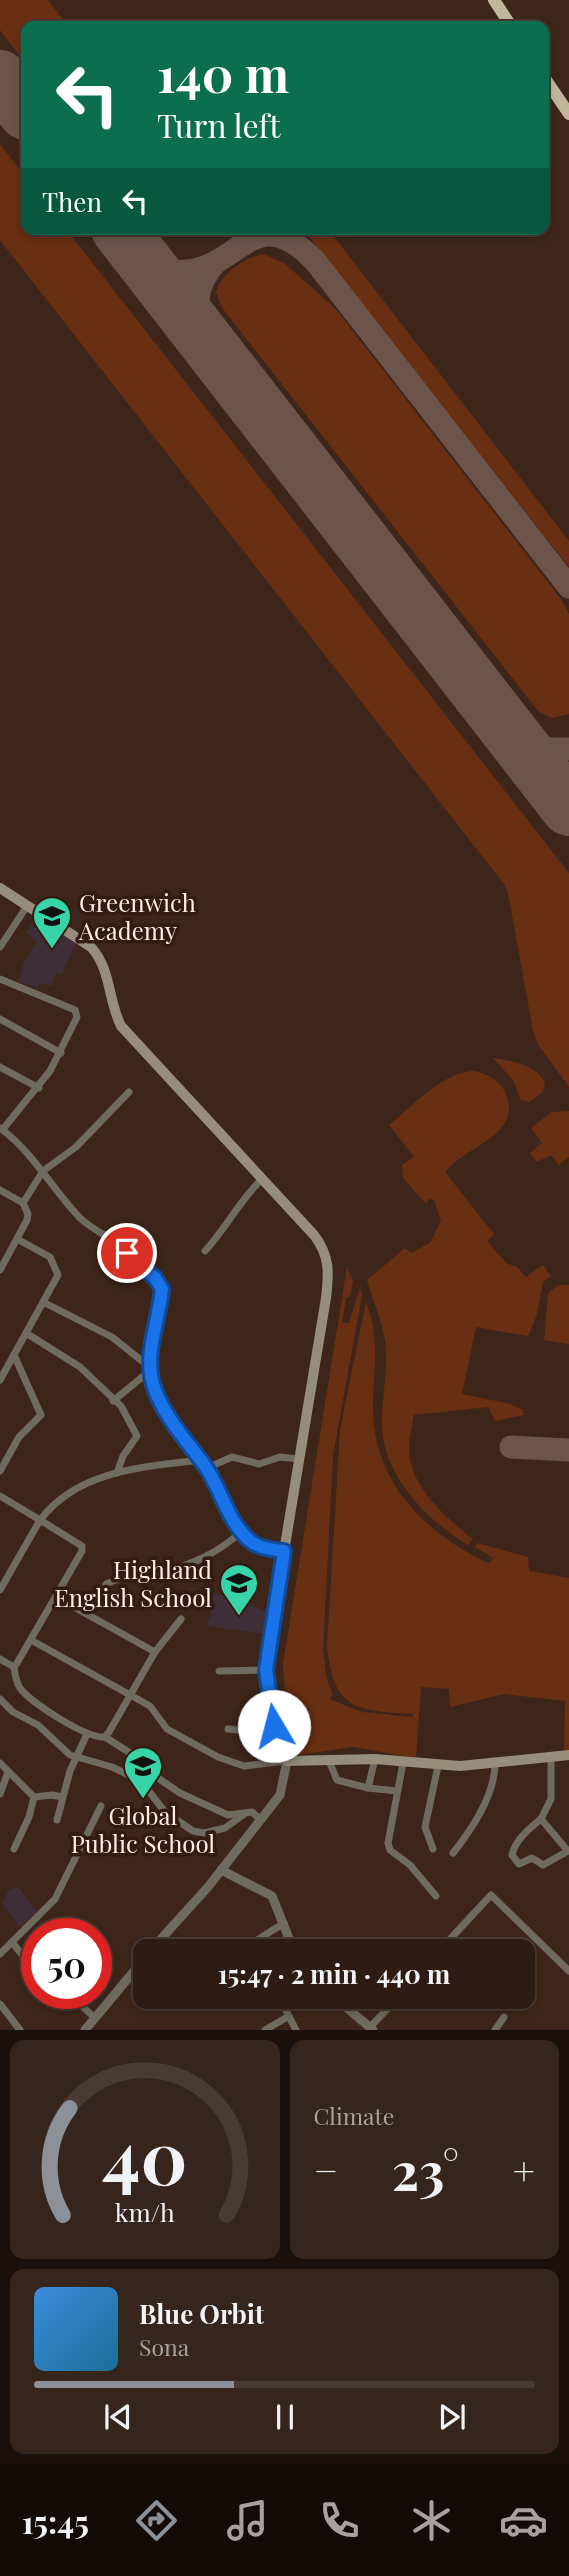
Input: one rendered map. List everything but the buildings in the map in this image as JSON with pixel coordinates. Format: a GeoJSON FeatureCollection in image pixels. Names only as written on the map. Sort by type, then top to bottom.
{"type":"FeatureCollection","features":[{"type":"Feature","properties":{"kind":"highway"},"geometry":{"type":"LineString","coordinates":[[494,0],[508,21]]}},
{"type":"Feature","properties":{"kind":"highway"},"geometry":{"type":"LineString","coordinates":[[549,84],[569,114]]}},
{"type":"Feature","properties":{"kind":"main road"},"geometry":{"type":"LineString","coordinates":[[0,888],[91,947],[100,957],[110,1002],[121,1026],[322,1245],[329,1266],[266,1670],[274,1726],[287,1761],[375,1759],[438,1766],[569,1755]]}},
{"type":"Feature","properties":{"kind":"street"},"geometry":{"type":"LineString","coordinates":[[0,947],[27,906]]}},
{"type":"Feature","properties":{"kind":"street"},"geometry":{"type":"LineString","coordinates":[[0,979],[75,1010],[77,1023],[38,1088],[1,1128],[43,1171],[79,1216],[102,1237],[116,1243],[155,1278],[162,1289],[150,1337],[154,1389],[169,1420],[207,1468],[221,1502],[250,1541],[284,1551]]}},
{"type":"Feature","properties":{"kind":"street"},"geometry":{"type":"LineString","coordinates":[[0,1020],[61,1053]]}},
{"type":"Feature","properties":{"kind":"street"},"geometry":{"type":"LineString","coordinates":[[0,1067],[38,1088]]}},
{"type":"Feature","properties":{"kind":"street"},"geometry":{"type":"LineString","coordinates":[[23,1203],[43,1171],[76,1147],[129,1091]]}},
{"type":"Feature","properties":{"kind":"street"},"geometry":{"type":"LineString","coordinates":[[205,1251],[230,1223],[238,1202],[262,1179]]}},
{"type":"Feature","properties":{"kind":"street"},"geometry":{"type":"LineString","coordinates":[[0,1190],[23,1203],[28,1214],[18,1239],[0,1270]]}},
{"type":"Feature","properties":{"kind":"street"},"geometry":{"type":"LineString","coordinates":[[0,1380],[58,1275],[55,1263],[18,1239]]}},
{"type":"Feature","properties":{"kind":"street"},"geometry":{"type":"LineString","coordinates":[[43,1302],[112,1336],[152,1369]]}},
{"type":"Feature","properties":{"kind":"street"},"geometry":{"type":"LineString","coordinates":[[26,1332],[71,1359],[121,1406],[137,1436],[123,1456],[117,1473]]}},
{"type":"Feature","properties":{"kind":"street"},"geometry":{"type":"LineString","coordinates":[[0,1471],[3,1457],[41,1415],[14,1355]]}},
{"type":"Feature","properties":{"kind":"street"},"geometry":{"type":"LineString","coordinates":[[113,1401],[152,1369]]}},
{"type":"Feature","properties":{"kind":"street"},"geometry":{"type":"LineString","coordinates":[[207,1468],[232,1457],[259,1464],[280,1457],[299,1459]]}},
{"type":"Feature","properties":{"kind":"street"},"geometry":{"type":"LineString","coordinates":[[0,1590],[40,1520],[52,1505],[76,1486],[117,1473],[201,1460]]}},
{"type":"Feature","properties":{"kind":"street"},"geometry":{"type":"LineString","coordinates":[[0,1496],[82,1546],[56,1597],[14,1667],[15,1678],[30,1698],[87,1734],[105,1737],[149,1765],[155,1776],[180,1793],[228,1815],[243,1815]]}},
{"type":"Feature","properties":{"kind":"street"},"geometry":{"type":"LineString","coordinates":[[87,1614],[106,1584],[205,1559],[242,1531]]}},
{"type":"Feature","properties":{"kind":"street"},"geometry":{"type":"LineString","coordinates":[[56,1597],[155,1652]]}},
{"type":"Feature","properties":{"kind":"street"},"geometry":{"type":"LineString","coordinates":[[105,1737],[155,1652],[181,1619]]}},
{"type":"Feature","properties":{"kind":"street"},"geometry":{"type":"LineString","coordinates":[[31,1640],[150,1706],[167,1729],[232,1764],[244,1766],[287,1761],[280,1795],[221,1870],[161,1939]]}},
{"type":"Feature","properties":{"kind":"street"},"geometry":{"type":"LineString","coordinates":[[0,1659],[14,1667]]}},
{"type":"Feature","properties":{"kind":"street"},"geometry":{"type":"LineString","coordinates":[[219,1671],[266,1670]]}},
{"type":"Feature","properties":{"kind":"street"},"geometry":{"type":"LineString","coordinates":[[0,1699],[13,1712],[38,1725],[75,1757],[112,1767],[141,1781],[165,1812],[193,1831],[204,1833],[225,1828],[252,1812],[260,1819]]}},
{"type":"Feature","properties":{"kind":"street"},"geometry":{"type":"LineString","coordinates":[[228,1729],[260,1730],[274,1726]]}},
{"type":"Feature","properties":{"kind":"street"},"geometry":{"type":"LineString","coordinates":[[57,1820],[75,1757],[87,1734]]}},
{"type":"Feature","properties":{"kind":"street"},"geometry":{"type":"LineString","coordinates":[[541,1819],[568,1851],[543,1865],[532,1858],[521,1865],[516,1862],[513,1849],[541,1819],[551,1799],[551,1757]]}},
{"type":"Feature","properties":{"kind":"street"},"geometry":{"type":"LineString","coordinates":[[368,1788],[375,1759]]}},
{"type":"Feature","properties":{"kind":"street"},"geometry":{"type":"LineString","coordinates":[[329,1761],[337,1780],[368,1788],[397,1791]]}},
{"type":"Feature","properties":{"kind":"street"},"geometry":{"type":"LineString","coordinates":[[453,1853],[478,1816],[495,1778],[495,1761]]}},
{"type":"Feature","properties":{"kind":"street"},"geometry":{"type":"LineString","coordinates":[[0,1763],[24,1784],[34,1797]]}},
{"type":"Feature","properties":{"kind":"street"},"geometry":{"type":"LineString","coordinates":[[403,1763],[390,1824],[390,1850],[410,1865],[436,1896]]}},
{"type":"Feature","properties":{"kind":"street"},"geometry":{"type":"LineString","coordinates":[[433,1849],[425,1828],[438,1766]]}},
{"type":"Feature","properties":{"kind":"street"},"geometry":{"type":"LineString","coordinates":[[0,1794],[8,1772]]}},
{"type":"Feature","properties":{"kind":"street"},"geometry":{"type":"LineString","coordinates":[[34,1797],[62,1797]]}},
{"type":"Feature","properties":{"kind":"street"},"geometry":{"type":"LineString","coordinates":[[13,1849],[29,1817],[34,1797]]}},
{"type":"Feature","properties":{"kind":"street"},"geometry":{"type":"LineString","coordinates":[[0,1954],[55,1899],[101,1806]]}},
{"type":"Feature","properties":{"kind":"street"},"geometry":{"type":"LineString","coordinates":[[221,1870],[272,1896],[290,1939]]}},
{"type":"Feature","properties":{"kind":"street"},"geometry":{"type":"LineString","coordinates":[[450,1939],[491,1895],[569,1971]]}},
{"type":"Feature","properties":{"kind":"street"},"geometry":{"type":"LineString","coordinates":[[259,1939],[284,1923]]}},
{"type":"Feature","properties":{"kind":"street"},"geometry":{"type":"LineString","coordinates":[[12,1942],[21,1954]]}},
{"type":"Feature","properties":{"kind":"street"},"geometry":{"type":"LineString","coordinates":[[85,2030],[133,1972]]}},
{"type":"Feature","properties":{"kind":"street"},"geometry":{"type":"LineString","coordinates":[[0,2004],[20,2030]]}},
{"type":"Feature","properties":{"kind":"street"},"geometry":{"type":"LineString","coordinates":[[85,2009],[95,2018]]}},
{"type":"Feature","properties":{"kind":"street"},"geometry":{"type":"LineString","coordinates":[[285,2009],[296,2030]]}},
{"type":"Feature","properties":{"kind":"street"},"geometry":{"type":"LineString","coordinates":[[348,2009],[371,2028],[388,2009]]}},
{"type":"Feature","properties":{"kind":"street"},"geometry":{"type":"LineString","coordinates":[[265,2030],[289,2017]]}},
{"type":"Feature","properties":{"kind":"street"},"geometry":{"type":"LineString","coordinates":[[495,2030],[504,2017]]}},
{"type":"Feature","properties":{"kind":"shaded area"},"geometry":{"type":"Polygon","coordinates":[[[0,0],[48,0],[64,21],[21,21],[21,57],[0,30],[0,0]]]}},
{"type":"Feature","properties":{"kind":"shaded area"},"geometry":{"type":"Polygon","coordinates":[[[0,144],[21,171],[21,235],[71,235],[569,873],[569,1087],[537,1043],[533,1031],[508,893],[504,884],[0,240],[0,144]]]}},
{"type":"Feature","properties":{"kind":"shaded area"},"geometry":{"type":"Polygon","coordinates":[[[308,235],[333,235],[569,541],[569,567],[308,235]]]}},
{"type":"Feature","properties":{"kind":"shaded area"},"geometry":{"type":"Polygon","coordinates":[[[264,254],[285,264],[334,307],[561,599],[569,614],[569,714],[552,718],[539,712],[223,309],[216,293],[223,279],[242,263],[264,254]]]}},
{"type":"Feature","properties":{"kind":"shaded area","name":"Greenwich Academy"},"geometry":{"type":"Polygon","coordinates":[[[36,916],[77,942],[62,974],[56,973],[52,986],[41,983],[38,988],[19,981],[24,962],[37,942],[26,933],[36,916]]]}},
{"type":"Feature","properties":{"kind":"shaded area"},"geometry":{"type":"Polygon","coordinates":[[[493,1058],[522,1064],[535,1071],[545,1082],[543,1092],[529,1102],[521,1100],[513,1080],[493,1058]]]}},
{"type":"Feature","properties":{"kind":"shaded area"},"geometry":{"type":"Polygon","coordinates":[[[474,1071],[490,1077],[502,1087],[509,1110],[498,1132],[453,1163],[445,1172],[494,1234],[487,1241],[506,1263],[517,1267],[526,1277],[543,1265],[551,1276],[543,1282],[537,1314],[528,1336],[476,1327],[462,1394],[511,1404],[523,1410],[524,1415],[495,1421],[488,1407],[414,1415],[409,1452],[416,1478],[432,1501],[472,1539],[468,1545],[424,1510],[411,1496],[391,1463],[382,1427],[385,1341],[367,1280],[405,1248],[411,1253],[430,1243],[441,1221],[434,1200],[429,1199],[426,1204],[403,1178],[402,1165],[414,1157],[389,1125],[439,1084],[451,1077],[474,1071]]]}},
{"type":"Feature","properties":{"kind":"shaded area"},"geometry":{"type":"Polygon","coordinates":[[[569,1111],[569,1157],[559,1165],[551,1155],[537,1162],[530,1153],[542,1143],[531,1128],[552,1112],[569,1111]]]}},
{"type":"Feature","properties":{"kind":"shaded area"},"geometry":{"type":"Polygon","coordinates":[[[347,1267],[353,1281],[350,1296],[346,1298],[342,1323],[349,1323],[360,1287],[362,1295],[333,1456],[323,1651],[327,1680],[333,1694],[329,1699],[362,1712],[413,1717],[413,1714],[361,1708],[350,1702],[341,1694],[335,1682],[327,1646],[340,1430],[366,1302],[375,1343],[373,1409],[376,1436],[383,1461],[408,1503],[425,1522],[445,1538],[490,1564],[493,1558],[475,1547],[477,1543],[528,1557],[529,1571],[569,1578],[569,1750],[564,1750],[565,1701],[504,1694],[450,1707],[449,1689],[421,1687],[416,1758],[353,1747],[290,1756],[283,1664],[347,1267]]]}},
{"type":"Feature","properties":{"kind":"shaded area"},"geometry":{"type":"Polygon","coordinates":[[[558,1285],[569,1285],[569,1344],[544,1340],[548,1293],[558,1285]]]}},
{"type":"Feature","properties":{"kind":"shaded area","name":"Highland English School"},"geometry":{"type":"Polygon","coordinates":[[[213,1593],[233,1597],[268,1613],[265,1634],[207,1626],[211,1613],[204,1602],[213,1593]]]}},
{"type":"Feature","properties":{"kind":"shaded area"},"geometry":{"type":"Polygon","coordinates":[[[18,1887],[37,1912],[30,1918],[21,1918],[20,1927],[2,1904],[9,1890],[18,1887]]]}},
{"type":"Feature","properties":{"kind":"taxiway"},"geometry":{"type":"LineString","coordinates":[[145,263],[169,270],[188,271],[211,264],[265,235],[279,236],[295,244],[315,261],[569,587]]}},
{"type":"Feature","properties":{"kind":"taxiway"},"geometry":{"type":"LineString","coordinates":[[206,341],[199,320],[198,299],[203,280],[217,261]]}},
{"type":"Feature","properties":{"kind":"taxiway"},"geometry":{"type":"LineString","coordinates":[[513,736],[543,749],[569,749]]}},
{"type":"Feature","properties":{"kind":"taxiway"},"geometry":{"type":"LineString","coordinates":[[511,1447],[569,1450]]}},
{"type":"Feature","properties":{"kind":"runway"},"geometry":{"type":"LineString","coordinates":[[0,78],[21,105]]}},
{"type":"Feature","properties":{"kind":"runway"},"geometry":{"type":"LineString","coordinates":[[124,235],[569,808]]}},
{"type":"Feature","properties":{"kind":"place","name":"Greenwich Academy"},"geometry":{"type":"Point","coordinates":[52,950]}},
{"type":"Feature","properties":{"kind":"place","name":"Highland English School"},"geometry":{"type":"Point","coordinates":[239,1617]}},
{"type":"Feature","properties":{"kind":"place","name":"Global Public School"},"geometry":{"type":"Point","coordinates":[143,1800]}},
{"type":"Feature","properties":{"kind":"route"},"geometry":{"type":"LineString","coordinates":[[127,1253],[155,1278],[162,1289],[150,1337],[154,1389],[169,1420],[207,1468],[221,1502],[250,1541],[265,1548],[284,1551],[266,1670],[274,1726]]}}]}
